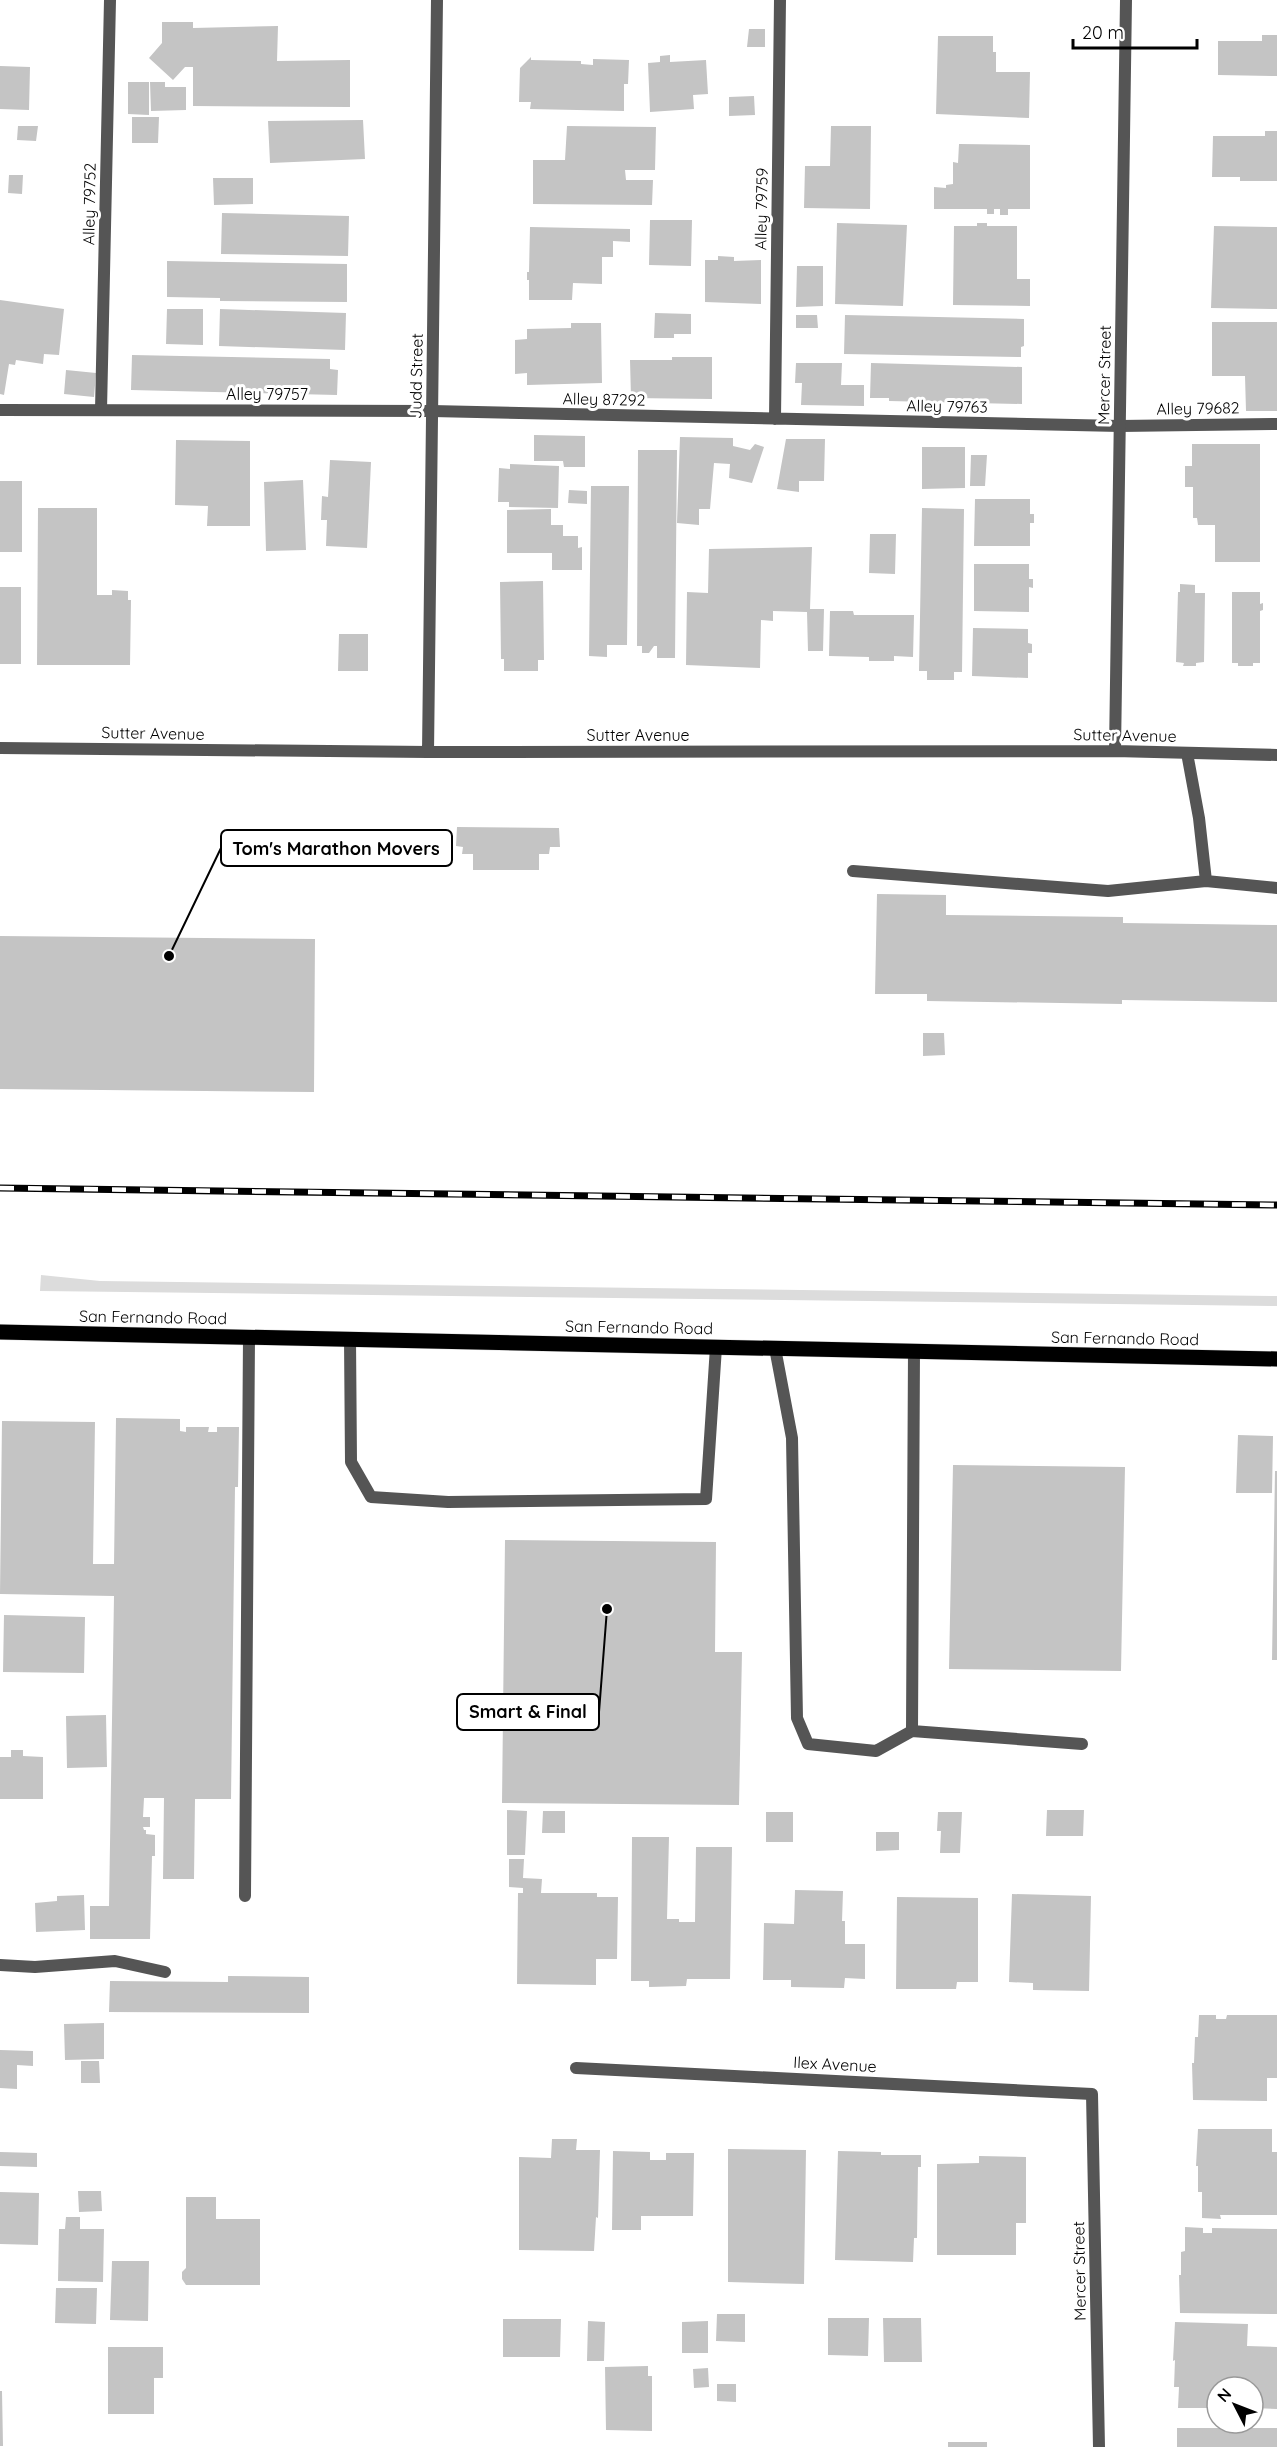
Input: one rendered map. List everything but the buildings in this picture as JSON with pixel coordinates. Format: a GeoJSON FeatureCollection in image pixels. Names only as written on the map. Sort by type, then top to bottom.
{"type":"FeatureCollection","features":[{"type":"Feature","properties":{"kind":"main road","name":"San Fernando Road"},"geometry":{"type":"LineString","coordinates":[[0,1332],[1277,1359]]}},
{"type":"Feature","properties":{"kind":"street","name":"Alley 79752"},"geometry":{"type":"LineString","coordinates":[[101,410],[110,0]]}},
{"type":"Feature","properties":{"kind":"street","name":"Judd Street"},"geometry":{"type":"LineString","coordinates":[[428,752],[437,0]]}},
{"type":"Feature","properties":{"kind":"street","name":"Alley 79759"},"geometry":{"type":"LineString","coordinates":[[775,419],[780,0]]}},
{"type":"Feature","properties":{"kind":"street","name":"Mercer Street"},"geometry":{"type":"LineString","coordinates":[[1115,751],[1126,0]]}},
{"type":"Feature","properties":{"kind":"street","name":"Alley 79757"},"geometry":{"type":"LineString","coordinates":[[0,410],[432,411]]}},
{"type":"Feature","properties":{"kind":"street","name":"Alley 87292"},"geometry":{"type":"LineString","coordinates":[[432,411],[775,419]]}},
{"type":"Feature","properties":{"kind":"street","name":"Alley 79763"},"geometry":{"type":"LineString","coordinates":[[775,419],[1120,426]]}},
{"type":"Feature","properties":{"kind":"street","name":"Alley 79682"},"geometry":{"type":"LineString","coordinates":[[1120,426],[1277,424]]}},
{"type":"Feature","properties":{"kind":"street","name":"Sutter Avenue"},"geometry":{"type":"LineString","coordinates":[[0,748],[428,752],[1115,751],[1277,755]]}},
{"type":"Feature","properties":{"kind":"street"},"geometry":{"type":"LineString","coordinates":[[1187,753],[1200,821],[1206,881]]}},
{"type":"Feature","properties":{"kind":"street"},"geometry":{"type":"LineString","coordinates":[[853,871],[1108,891],[1206,881],[1277,888]]}},
{"type":"Feature","properties":{"kind":"street"},"geometry":{"type":"LineString","coordinates":[[245,1896],[249,1337]]}},
{"type":"Feature","properties":{"kind":"street"},"geometry":{"type":"LineString","coordinates":[[350,1339],[351,1462],[371,1497],[448,1502],[706,1499],[716,1347]]}},
{"type":"Feature","properties":{"kind":"street"},"geometry":{"type":"LineString","coordinates":[[776,1348],[792,1438],[797,1718],[808,1744],[876,1751],[912,1731],[1082,1744]]}},
{"type":"Feature","properties":{"kind":"street"},"geometry":{"type":"LineString","coordinates":[[912,1731],[914,1351]]}},
{"type":"Feature","properties":{"kind":"street"},"geometry":{"type":"LineString","coordinates":[[0,1965],[35,1967],[115,1961],[165,1972]]}},
{"type":"Feature","properties":{"kind":"street","name":"Ilex Avenue"},"geometry":{"type":"LineString","coordinates":[[576,2068],[1092,2094]]}},
{"type":"Feature","properties":{"kind":"street","name":"Mercer Street"},"geometry":{"type":"LineString","coordinates":[[1092,2094],[1099,2447]]}},
{"type":"Feature","properties":{"kind":"shaded area"},"geometry":{"type":"Polygon","coordinates":[[[41,1275],[100,1281],[1277,1296],[1277,1306],[40,1291],[41,1275]]]}},
{"type":"Feature","properties":{"kind":"railway"},"geometry":{"type":"LineString","coordinates":[[0,1188],[1277,1205]]}},
{"type":"Feature","properties":{"kind":"place","name":"Tom's Marathon Movers"},"geometry":{"type":"Point","coordinates":[169,956]}},
{"type":"Feature","properties":{"kind":"place","name":"Smart & Final"},"geometry":{"type":"Point","coordinates":[607,1609]}}]}
